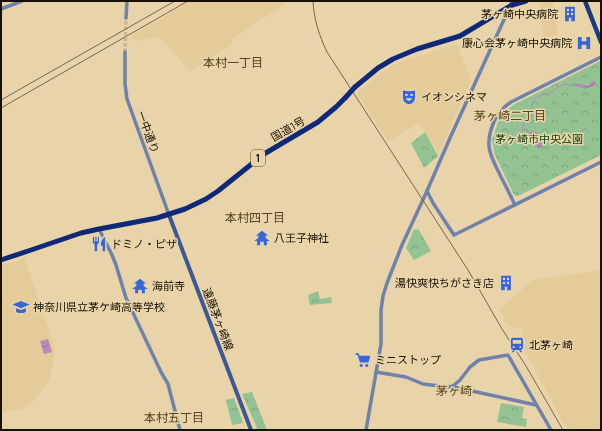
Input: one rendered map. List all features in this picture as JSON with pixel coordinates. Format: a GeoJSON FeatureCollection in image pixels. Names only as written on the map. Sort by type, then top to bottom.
{"type":"FeatureCollection","features":[{"type":"Feature","properties":{"kind":"highway","name":"国道1号"},"geometry":{"type":"LineString","coordinates":[[1,260],[38,247],[99,229],[157,218],[192,206],[218,191],[264,154],[318,122],[336,107],[355,87],[378,68],[393,59],[417,49],[460,36],[511,3],[526,1]]}},
{"type":"Feature","properties":{"kind":"main road"},"geometry":{"type":"LineString","coordinates":[[585,1],[601,42]]}},
{"type":"Feature","properties":{"kind":"main road","name":"遠藤茅ヶ崎線"},"geometry":{"type":"LineString","coordinates":[[169,215],[251,430]]}},
{"type":"Feature","properties":{"kind":"street"},"geometry":{"type":"LineString","coordinates":[[1,9],[22,1]]}},
{"type":"Feature","properties":{"kind":"street"},"geometry":{"type":"LineString","coordinates":[[126,18],[127,1]]}},
{"type":"Feature","properties":{"kind":"street"},"geometry":{"type":"LineString","coordinates":[[366,430],[381,344],[381,310],[384,291],[390,274],[511,3]]}},
{"type":"Feature","properties":{"kind":"street","name":"一中通り"},"geometry":{"type":"LineString","coordinates":[[125,52],[125,84],[127,100],[169,215]]}},
{"type":"Feature","properties":{"kind":"street"},"geometry":{"type":"LineString","coordinates":[[515,205],[489,150],[490,132],[498,115],[511,102],[601,57]]}},
{"type":"Feature","properties":{"kind":"street"},"geometry":{"type":"LineString","coordinates":[[427,191],[433,204],[454,235],[601,162]]}},
{"type":"Feature","properties":{"kind":"street"},"geometry":{"type":"LineString","coordinates":[[99,229],[114,260],[126,298],[168,384],[180,430]]}},
{"type":"Feature","properties":{"kind":"street"},"geometry":{"type":"LineString","coordinates":[[453,386],[460,380],[470,367],[479,360],[508,355],[551,430]]}},
{"type":"Feature","properties":{"kind":"street"},"geometry":{"type":"LineString","coordinates":[[376,372],[406,377],[423,384],[441,387],[453,386],[536,405]]}},
{"type":"Feature","properties":{"kind":"shaded area"},"geometry":{"type":"Polygon","coordinates":[[[192,1],[287,1],[282,7],[252,25],[233,39],[231,45],[190,72],[160,37],[135,41],[131,36],[192,1]]]}},
{"type":"Feature","properties":{"kind":"shaded area"},"geometry":{"type":"Polygon","coordinates":[[[553,1],[558,35],[544,38],[539,2],[553,1]]]}},
{"type":"Feature","properties":{"kind":"shaded area"},"geometry":{"type":"Polygon","coordinates":[[[457,44],[471,79],[439,153],[419,123],[388,141],[357,93],[382,72],[396,64],[457,44]]]}},
{"type":"Feature","properties":{"kind":"shaded area","name":"神奈川県立茅ケ崎高等学校"},"geometry":{"type":"Polygon","coordinates":[[[24,258],[55,348],[51,375],[48,382],[35,400],[30,404],[22,409],[1,413],[1,265],[15,262],[24,258]]]}},
{"type":"Feature","properties":{"kind":"shaded area"},"geometry":{"type":"Polygon","coordinates":[[[601,270],[601,430],[567,430],[520,342],[524,331],[508,325],[499,309],[533,280],[601,270]]]}},
{"type":"Feature","properties":{"kind":"green space","name":"茅ヶ崎市中央公園"},"geometry":{"type":"Polygon","coordinates":[[[600,61],[601,155],[518,196],[514,195],[494,153],[492,140],[498,122],[503,114],[513,105],[600,61]]]}},
{"type":"Feature","properties":{"kind":"green space"},"geometry":{"type":"Polygon","coordinates":[[[425,132],[438,156],[424,168],[411,143],[425,132]]]}},
{"type":"Feature","properties":{"kind":"green space"},"geometry":{"type":"Polygon","coordinates":[[[414,229],[419,230],[431,251],[414,260],[406,248],[414,229]]]}},
{"type":"Feature","properties":{"kind":"green space"},"geometry":{"type":"Polygon","coordinates":[[[318,291],[320,299],[331,297],[332,303],[310,305],[308,295],[318,291]]]}},
{"type":"Feature","properties":{"kind":"green space"},"geometry":{"type":"Polygon","coordinates":[[[252,392],[267,430],[258,430],[242,394],[252,392]]]}},
{"type":"Feature","properties":{"kind":"green space"},"geometry":{"type":"Polygon","coordinates":[[[234,398],[243,423],[232,425],[226,400],[234,398]]]}},
{"type":"Feature","properties":{"kind":"green space"},"geometry":{"type":"Polygon","coordinates":[[[501,403],[524,407],[522,418],[527,419],[526,427],[497,422],[501,403]]]}},
{"type":"Feature","properties":{"kind":"water"},"geometry":{"type":"Polygon","coordinates":[[[593,81],[596,83],[595,85],[585,89],[575,86],[576,84],[581,84],[588,86],[593,81]]]}},
{"type":"Feature","properties":{"kind":"water"},"geometry":{"type":"Polygon","coordinates":[[[535,131],[539,136],[542,147],[538,148],[530,133],[535,131]]]}},
{"type":"Feature","properties":{"kind":"water"},"geometry":{"type":"Polygon","coordinates":[[[48,339],[52,352],[44,354],[40,341],[48,339]]]}},
{"type":"Feature","properties":{"kind":"waterway"},"geometry":{"type":"LineString","coordinates":[[530,133],[527,133],[522,128],[526,120],[532,117],[531,109],[534,99],[547,94],[560,86],[566,84],[576,85]]}},
{"type":"Feature","properties":{"kind":"tunnel"},"geometry":{"type":"LineString","coordinates":[[125,52],[126,18]]}},
{"type":"Feature","properties":{"kind":"railway"},"geometry":{"type":"LineString","coordinates":[[1,100],[175,1]]}},
{"type":"Feature","properties":{"kind":"railway"},"geometry":{"type":"LineString","coordinates":[[1,108],[188,1]]}},
{"type":"Feature","properties":{"kind":"railway"},"geometry":{"type":"LineString","coordinates":[[313,1],[317,27],[327,52],[468,270],[563,430]]}},
{"type":"Feature","properties":{"kind":"place","name":"茅ヶ崎中央病院"},"geometry":{"type":"Point","coordinates":[570,14]}},
{"type":"Feature","properties":{"kind":"place","name":"康心会茅ヶ崎中央病院"},"geometry":{"type":"Point","coordinates":[584,43]}},
{"type":"Feature","properties":{"kind":"place","name":"イオンシネマ"},"geometry":{"type":"Point","coordinates":[409,97]}},
{"type":"Feature","properties":{"kind":"place","name":"八王子神社"},"geometry":{"type":"Point","coordinates":[262,238]}},
{"type":"Feature","properties":{"kind":"place","name":"ドミノ・ピザ"},"geometry":{"type":"Point","coordinates":[99,244]}},
{"type":"Feature","properties":{"kind":"place","name":"湯快爽快ちがさき店"},"geometry":{"type":"Point","coordinates":[506,283]}},
{"type":"Feature","properties":{"kind":"place","name":"海前寺"},"geometry":{"type":"Point","coordinates":[140,286]}},
{"type":"Feature","properties":{"kind":"place","name":"神奈川県立茅ケ崎高等学校"},"geometry":{"type":"Point","coordinates":[21,307]}},
{"type":"Feature","properties":{"kind":"place","name":"北茅ヶ崎"},"geometry":{"type":"Point","coordinates":[517,345]}},
{"type":"Feature","properties":{"kind":"place","name":"ミニストップ"},"geometry":{"type":"Point","coordinates":[363,360]}},
{"type":"Feature","properties":{"kind":"district","name":"本村一丁目"},"geometry":{"type":"Point","coordinates":[233,63]}},
{"type":"Feature","properties":{"kind":"district","name":"茅ヶ崎二丁目"},"geometry":{"type":"Point","coordinates":[510,116]}},
{"type":"Feature","properties":{"kind":"district","name":"本村四丁目"},"geometry":{"type":"Point","coordinates":[255,218]}},
{"type":"Feature","properties":{"kind":"district","name":"茅ヶ崎"},"geometry":{"type":"Point","coordinates":[454,391]}},
{"type":"Feature","properties":{"kind":"district","name":"本村五丁目"},"geometry":{"type":"Point","coordinates":[174,418]}}]}
